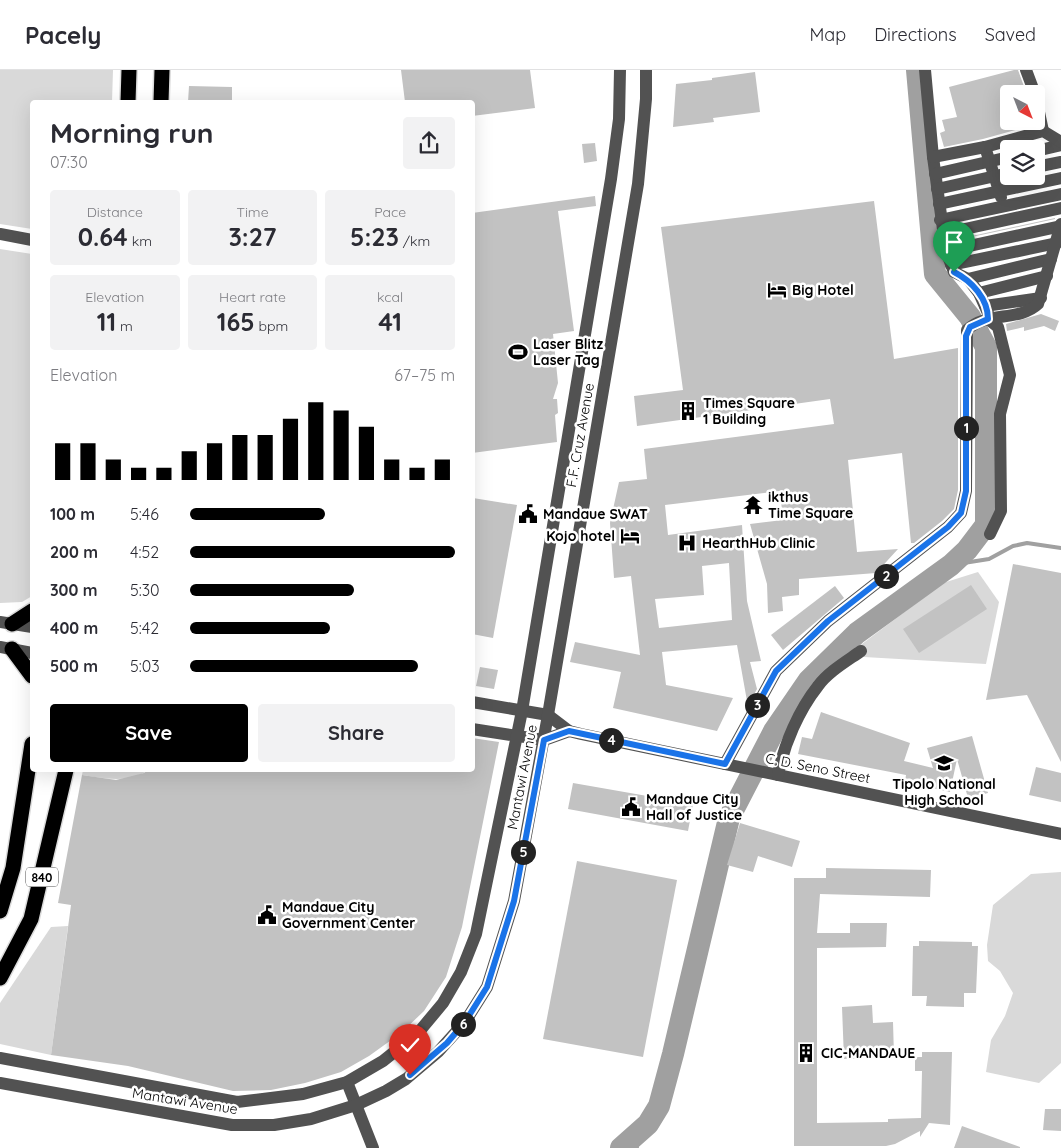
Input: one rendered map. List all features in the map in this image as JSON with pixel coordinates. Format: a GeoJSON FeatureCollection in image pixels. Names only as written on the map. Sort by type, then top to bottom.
{"type":"FeatureCollection","features":[{"type":"Feature","properties":{"kind":"highway"},"geometry":{"type":"LineString","coordinates":[[128,70],[128,100]]}},
{"type":"Feature","properties":{"kind":"highway"},"geometry":{"type":"LineString","coordinates":[[162,70],[162,100]]}},
{"type":"Feature","properties":{"kind":"highway"},"geometry":{"type":"LineString","coordinates":[[6,623],[30,611]]}},
{"type":"Feature","properties":{"kind":"highway"},"geometry":{"type":"LineString","coordinates":[[6,648],[30,674]]}},
{"type":"Feature","properties":{"kind":"highway","name":"840"},"geometry":{"type":"LineString","coordinates":[[0,911],[13,868],[30,757]]}},
{"type":"Feature","properties":{"kind":"highway","name":"840"},"geometry":{"type":"LineString","coordinates":[[0,978],[31,919],[66,772]]}},
{"type":"Feature","properties":{"kind":"street","name":"F.F. Cruz Avenue"},"geometry":{"type":"LineString","coordinates":[[522,711],[611,179],[619,119],[620,70]]}},
{"type":"Feature","properties":{"kind":"street","name":"F.F. Cruz Avenue"},"geometry":{"type":"LineString","coordinates":[[548,715],[638,184],[646,99],[646,70]]}},
{"type":"Feature","properties":{"kind":"street"},"geometry":{"type":"LineString","coordinates":[[730,765],[776,671],[828,621],[948,527],[961,513],[966,491],[966,336],[980,322],[984,306],[979,293],[968,279],[954,272],[946,251],[940,220],[925,70]]}},
{"type":"Feature","properties":{"kind":"street"},"geometry":{"type":"LineString","coordinates":[[1026,70],[1032,85]]}},
{"type":"Feature","properties":{"kind":"street"},"geometry":{"type":"LineString","coordinates":[[933,157],[985,147],[1043,131],[1061,143]]}},
{"type":"Feature","properties":{"kind":"street"},"geometry":{"type":"LineString","coordinates":[[1045,147],[1061,143]]}},
{"type":"Feature","properties":{"kind":"street"},"geometry":{"type":"LineString","coordinates":[[985,147],[1004,206],[1011,236]]}},
{"type":"Feature","properties":{"kind":"street"},"geometry":{"type":"LineString","coordinates":[[935,174],[1000,159]]}},
{"type":"Feature","properties":{"kind":"street"},"geometry":{"type":"LineString","coordinates":[[1045,165],[1061,162]]}},
{"type":"Feature","properties":{"kind":"street"},"geometry":{"type":"LineString","coordinates":[[937,189],[1000,175]]}},
{"type":"Feature","properties":{"kind":"street"},"geometry":{"type":"LineString","coordinates":[[939,204],[1061,178]]}},
{"type":"Feature","properties":{"kind":"street"},"geometry":{"type":"LineString","coordinates":[[940,220],[1061,194]]}},
{"type":"Feature","properties":{"kind":"street"},"geometry":{"type":"LineString","coordinates":[[942,234],[1061,208]]}},
{"type":"Feature","properties":{"kind":"street"},"geometry":{"type":"LineString","coordinates":[[946,251],[1061,225],[1038,304],[1031,311],[980,322]]}},
{"type":"Feature","properties":{"kind":"street"},"geometry":{"type":"LineString","coordinates":[[0,234],[30,240]]}},
{"type":"Feature","properties":{"kind":"street"},"geometry":{"type":"LineString","coordinates":[[951,266],[1057,243]]}},
{"type":"Feature","properties":{"kind":"street"},"geometry":{"type":"LineString","coordinates":[[968,279],[1051,260]]}},
{"type":"Feature","properties":{"kind":"street"},"geometry":{"type":"LineString","coordinates":[[979,293],[1047,276]]}},
{"type":"Feature","properties":{"kind":"street"},"geometry":{"type":"LineString","coordinates":[[984,306],[1041,298]]}},
{"type":"Feature","properties":{"kind":"street"},"geometry":{"type":"LineString","coordinates":[[980,322],[998,327],[1010,375],[1000,414],[1001,511],[990,534]]}},
{"type":"Feature","properties":{"kind":"street"},"geometry":{"type":"LineString","coordinates":[[6,623],[30,627]]}},
{"type":"Feature","properties":{"kind":"street"},"geometry":{"type":"LineString","coordinates":[[6,648],[30,653]]}},
{"type":"Feature","properties":{"kind":"street"},"geometry":{"type":"LineString","coordinates":[[772,774],[797,721],[818,684],[861,651]]}},
{"type":"Feature","properties":{"kind":"street","name":"C. D. Seno Street"},"geometry":{"type":"LineString","coordinates":[[475,703],[548,715],[569,731],[1061,834]]}},
{"type":"Feature","properties":{"kind":"street","name":"Mantawi Avenue"},"geometry":{"type":"LineString","coordinates":[[0,1058],[237,1102],[303,1094],[347,1082],[382,1061],[418,1033],[443,1003],[461,972],[476,934],[522,711]]}},
{"type":"Feature","properties":{"kind":"street","name":"Mantawi Avenue"},"geometry":{"type":"LineString","coordinates":[[0,1083],[232,1125],[274,1125],[311,1119],[356,1106],[406,1079],[438,1052],[465,1022],[487,987],[514,901],[548,715]]}},
{"type":"Feature","properties":{"kind":"street"},"geometry":{"type":"LineString","coordinates":[[475,729],[544,740],[569,731]]}},
{"type":"Feature","properties":{"kind":"street"},"geometry":{"type":"LineString","coordinates":[[347,1082],[373,1148]]}},
{"type":"Feature","properties":{"kind":"shaded area"},"geometry":{"type":"Polygon","coordinates":[[[0,70],[113,70],[112,100],[30,100],[30,229],[0,224],[0,70]]]}},
{"type":"Feature","properties":{"kind":"shaded area"},"geometry":{"type":"Polygon","coordinates":[[[0,249],[30,254],[30,597],[22,602],[0,603],[0,249]]]}},
{"type":"Feature","properties":{"kind":"shaded area"},"geometry":{"type":"Polygon","coordinates":[[[978,572],[999,602],[986,664],[864,657],[858,647],[943,583],[978,572]]]}},
{"type":"Feature","properties":{"kind":"shaded area"},"geometry":{"type":"Polygon","coordinates":[[[83,772],[144,772],[124,779],[82,775],[83,772]]]}},
{"type":"Feature","properties":{"kind":"shaded area"},"geometry":{"type":"Polygon","coordinates":[[[1061,872],[1061,1063],[1039,1083],[986,1072],[991,1040],[1005,1016],[1013,993],[1000,971],[988,961],[987,945],[993,905],[1031,874],[1061,872]]]}},
{"type":"Feature","properties":{"kind":"shaded area"},"geometry":{"type":"Polygon","coordinates":[[[68,926],[51,1055],[0,1044],[0,1003],[51,927],[68,926]]]}},
{"type":"Feature","properties":{"kind":"building"},"geometry":{"type":"Polygon","coordinates":[[[401,70],[530,70],[535,108],[475,116],[475,100],[405,100],[401,70]]]}},
{"type":"Feature","properties":{"kind":"building"},"geometry":{"type":"Polygon","coordinates":[[[1018,70],[1023,85],[1000,85],[1000,130],[1015,130],[944,147],[940,133],[945,131],[942,120],[957,117],[949,87],[1018,70]]]}},
{"type":"Feature","properties":{"kind":"building"},"geometry":{"type":"Polygon","coordinates":[[[755,72],[760,112],[713,118],[714,122],[673,127],[676,84],[755,72]]]}},
{"type":"Feature","properties":{"kind":"building"},"geometry":{"type":"Polygon","coordinates":[[[189,86],[232,87],[232,100],[188,100],[189,86]]]}},
{"type":"Feature","properties":{"kind":"building"},"geometry":{"type":"Polygon","coordinates":[[[595,143],[597,161],[584,163],[582,144],[595,143]]]}},
{"type":"Feature","properties":{"kind":"building"},"geometry":{"type":"Polygon","coordinates":[[[595,196],[596,206],[558,211],[574,331],[553,334],[558,383],[553,399],[557,399],[558,413],[555,415],[557,442],[475,453],[475,213],[595,196]]]}},
{"type":"Feature","properties":{"kind":"building"},"geometry":{"type":"Polygon","coordinates":[[[874,201],[894,359],[958,348],[958,490],[954,509],[942,521],[914,543],[911,543],[902,453],[848,460],[857,552],[898,549],[876,573],[799,579],[799,595],[782,597],[783,611],[768,613],[767,584],[750,524],[783,520],[780,491],[665,505],[668,535],[742,525],[747,601],[761,661],[750,662],[757,689],[751,700],[747,701],[737,645],[662,652],[666,685],[733,698],[717,731],[613,708],[621,672],[570,662],[575,642],[640,655],[631,576],[614,578],[610,523],[619,482],[647,479],[644,449],[834,424],[830,399],[637,426],[634,396],[683,390],[661,227],[874,201]],[[729,563],[702,566],[704,595],[655,599],[659,628],[732,620],[729,563]]]}},
{"type":"Feature","properties":{"kind":"building"},"geometry":{"type":"Polygon","coordinates":[[[1055,219],[953,241],[953,240],[1055,219]]]}},
{"type":"Feature","properties":{"kind":"building"},"geometry":{"type":"Polygon","coordinates":[[[1041,314],[1059,321],[1055,331],[1044,326],[1024,331],[1024,327],[1007,331],[1006,324],[1041,314]]]}},
{"type":"Feature","properties":{"kind":"building"},"geometry":{"type":"Polygon","coordinates":[[[475,498],[517,505],[493,638],[475,635],[475,498]]]}},
{"type":"Feature","properties":{"kind":"building"},"geometry":{"type":"Polygon","coordinates":[[[1013,564],[1061,573],[1061,762],[1027,695],[986,700],[1013,564]]]}},
{"type":"Feature","properties":{"kind":"building"},"geometry":{"type":"Polygon","coordinates":[[[971,585],[987,609],[919,653],[903,629],[971,585]]]}},
{"type":"Feature","properties":{"kind":"building"},"geometry":{"type":"Polygon","coordinates":[[[835,586],[844,598],[783,650],[771,635],[835,586]]]}},
{"type":"Feature","properties":{"kind":"building"},"geometry":{"type":"Polygon","coordinates":[[[480,667],[498,670],[494,689],[476,686],[480,667]]]}},
{"type":"Feature","properties":{"kind":"building"},"geometry":{"type":"Polygon","coordinates":[[[821,712],[910,743],[904,761],[933,768],[927,748],[972,736],[988,793],[968,798],[957,759],[950,792],[905,782],[906,775],[798,754],[802,737],[812,739],[821,712]]]}},
{"type":"Feature","properties":{"kind":"building","name":"Mandaue City Government Center"},"geometry":{"type":"Polygon","coordinates":[[[475,738],[499,742],[462,927],[446,977],[424,1011],[401,1033],[369,1056],[341,1072],[305,1083],[271,1090],[233,1091],[128,1066],[51,1055],[71,905],[58,903],[82,775],[116,780],[144,773],[475,772],[475,738]]]}},
{"type":"Feature","properties":{"kind":"building"},"geometry":{"type":"Polygon","coordinates":[[[1036,767],[1061,773],[1061,802],[1029,795],[1036,767]]]}},
{"type":"Feature","properties":{"kind":"building","name":"Mandaue City Hall of Justice"},"geometry":{"type":"Polygon","coordinates":[[[573,783],[693,804],[688,831],[568,809],[573,783]]]}},
{"type":"Feature","properties":{"kind":"building"},"geometry":{"type":"Polygon","coordinates":[[[740,823],[800,841],[792,867],[758,856],[753,872],[727,865],[740,823]]]}},
{"type":"Feature","properties":{"kind":"building"},"geometry":{"type":"Polygon","coordinates":[[[577,861],[677,880],[643,1057],[543,1039],[577,861]]]}},
{"type":"Feature","properties":{"kind":"building"},"geometry":{"type":"Polygon","coordinates":[[[826,868],[931,870],[930,897],[820,894],[817,933],[850,933],[850,923],[887,923],[886,947],[817,948],[817,1123],[888,1122],[888,1119],[921,1118],[922,1071],[915,1071],[915,1057],[922,1057],[922,1052],[952,1052],[950,1125],[929,1123],[920,1137],[920,1131],[895,1144],[886,1146],[794,1146],[794,878],[826,878],[826,868]]]}},
{"type":"Feature","properties":{"kind":"building"},"geometry":{"type":"Polygon","coordinates":[[[919,941],[972,942],[972,946],[978,946],[976,993],[964,993],[964,1007],[926,1006],[927,996],[912,996],[913,946],[919,946],[919,941]]]}},
{"type":"Feature","properties":{"kind":"building"},"geometry":{"type":"Polygon","coordinates":[[[872,1005],[873,1023],[893,1022],[894,1056],[844,1059],[842,1007],[872,1005]]]}},
{"type":"Feature","properties":{"kind":"building"},"geometry":{"type":"Polygon","coordinates":[[[1045,1109],[1061,1109],[1061,1131],[1043,1130],[1045,1109]]]}},
{"type":"Feature","properties":{"kind":"building"},"geometry":{"type":"Polygon","coordinates":[[[962,1126],[1020,1147],[1020,1148],[954,1148],[962,1126]]]}},
{"type":"Feature","properties":{"kind":"waterway"},"geometry":{"type":"LineString","coordinates":[[621,1148],[648,1124],[659,1106],[729,818],[774,731],[809,680],[857,633],[951,565],[967,550],[986,525],[986,347],[970,317],[935,274],[917,70]]}},
{"type":"Feature","properties":{"kind":"waterway"},"geometry":{"type":"LineString","coordinates":[[951,565],[989,559],[1013,546],[1027,543],[1061,548]]}},
{"type":"Feature","properties":{"kind":"waterway"},"geometry":{"type":"LineString","coordinates":[[628,1143],[633,1148]]}},
{"type":"Feature","properties":{"kind":"place","name":"Big Hotel"},"geometry":{"type":"Point","coordinates":[777,290]}},
{"type":"Feature","properties":{"kind":"place","name":"Laser Blitz Laser Tag"},"geometry":{"type":"Point","coordinates":[518,352]}},
{"type":"Feature","properties":{"kind":"place","name":"Times Square 1 Building"},"geometry":{"type":"Point","coordinates":[688,411]}},
{"type":"Feature","properties":{"kind":"place","name":"ikthus Time Square"},"geometry":{"type":"Point","coordinates":[753,505]}},
{"type":"Feature","properties":{"kind":"place","name":"Mandaue SWAT"},"geometry":{"type":"Point","coordinates":[528,514]}},
{"type":"Feature","properties":{"kind":"place","name":"Kojo hotel"},"geometry":{"type":"Point","coordinates":[630,536]}},
{"type":"Feature","properties":{"kind":"place","name":"HearthHub Clinic"},"geometry":{"type":"Point","coordinates":[687,543]}},
{"type":"Feature","properties":{"kind":"place","name":"Tipolo National High School"},"geometry":{"type":"Point","coordinates":[944,763]}},
{"type":"Feature","properties":{"kind":"place","name":"Mandaue City Hall of Justice"},"geometry":{"type":"Point","coordinates":[631,807]}},
{"type":"Feature","properties":{"kind":"place","name":"Mandaue City Government Center"},"geometry":{"type":"Point","coordinates":[267,915]}},
{"type":"Feature","properties":{"kind":"place","name":"CIC-MANDAUE"},"geometry":{"type":"Point","coordinates":[806,1053]}},
{"type":"Feature","properties":{"kind":"route"},"geometry":{"type":"LineString","coordinates":[[410,1075],[447,1043],[465,1022],[487,987],[514,901],[544,740],[569,731],[725,764],[746,722],[776,671],[828,621],[948,527],[961,513],[966,491],[966,336],[967,330],[970,327],[988,319],[988,313],[979,293],[968,279],[954,272]]}}]}
